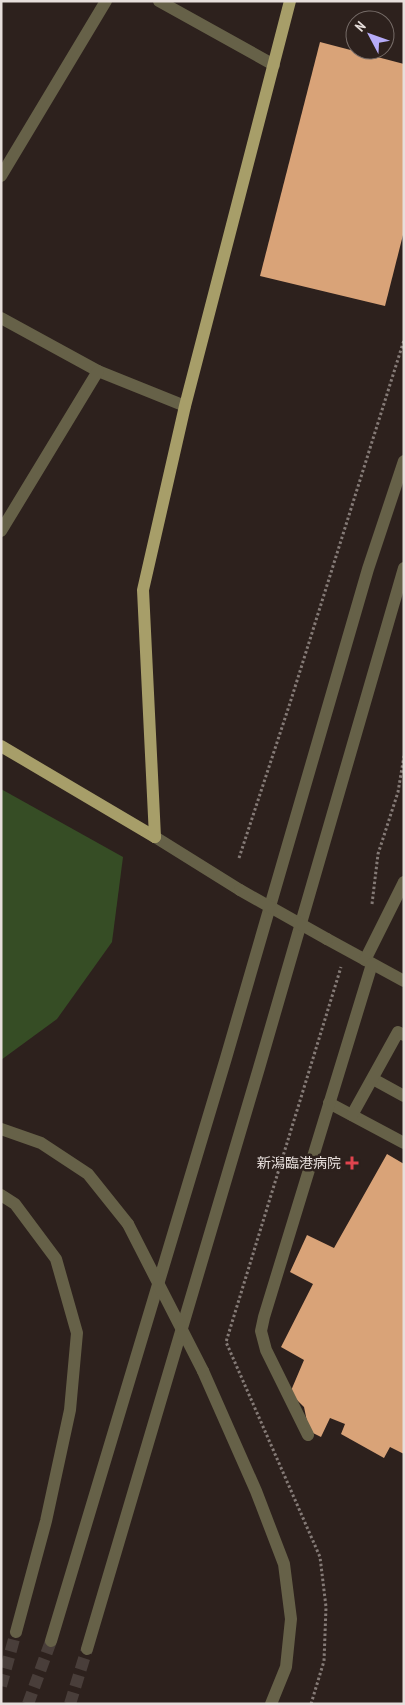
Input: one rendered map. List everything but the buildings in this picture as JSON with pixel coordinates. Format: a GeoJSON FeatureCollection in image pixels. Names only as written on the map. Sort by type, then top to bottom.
{"type":"FeatureCollection","features":[{"type":"Feature","properties":{"kind":"main road"},"geometry":{"type":"LineString","coordinates":[[154,837],[143,590],[185,406],[290,1]]}},
{"type":"Feature","properties":{"kind":"main road"},"geometry":{"type":"LineString","coordinates":[[1,746],[154,837]]}},
{"type":"Feature","properties":{"kind":"street"},"geometry":{"type":"LineString","coordinates":[[1,176],[106,1]]}},
{"type":"Feature","properties":{"kind":"street"},"geometry":{"type":"LineString","coordinates":[[158,1],[274,65]]}},
{"type":"Feature","properties":{"kind":"street"},"geometry":{"type":"LineString","coordinates":[[1,318],[98,371],[185,406]]}},
{"type":"Feature","properties":{"kind":"street"},"geometry":{"type":"LineString","coordinates":[[1,531],[98,371]]}},
{"type":"Feature","properties":{"kind":"street"},"geometry":{"type":"LineString","coordinates":[[50,1641],[229,1048],[368,569],[404,461]]}},
{"type":"Feature","properties":{"kind":"street"},"geometry":{"type":"LineString","coordinates":[[87,1649],[404,568]]}},
{"type":"Feature","properties":{"kind":"street"},"geometry":{"type":"LineString","coordinates":[[154,837],[240,890],[404,981]]}},
{"type":"Feature","properties":{"kind":"street"},"geometry":{"type":"LineString","coordinates":[[308,1435],[266,1350],[261,1331],[329,1103],[368,962],[404,882]]}},
{"type":"Feature","properties":{"kind":"street"},"geometry":{"type":"LineString","coordinates":[[352,1115],[398,1032],[404,1035]]}},
{"type":"Feature","properties":{"kind":"street"},"geometry":{"type":"LineString","coordinates":[[373,1079],[404,1096]]}},
{"type":"Feature","properties":{"kind":"street"},"geometry":{"type":"LineString","coordinates":[[329,1103],[404,1142]]}},
{"type":"Feature","properties":{"kind":"street"},"geometry":{"type":"LineString","coordinates":[[1,1130],[41,1143],[88,1174],[128,1224],[203,1370],[256,1491],[284,1564],[291,1619],[286,1667],[271,1704]]}},
{"type":"Feature","properties":{"kind":"street"},"geometry":{"type":"LineString","coordinates":[[1,1196],[15,1204],[56,1259],[77,1334],[70,1410],[46,1521],[16,1632]]}},
{"type":"Feature","properties":{"kind":"path"},"geometry":{"type":"LineString","coordinates":[[239,858],[404,340]]}},
{"type":"Feature","properties":{"kind":"path"},"geometry":{"type":"LineString","coordinates":[[371,911],[378,854],[398,792],[404,756]]}},
{"type":"Feature","properties":{"kind":"path"},"geometry":{"type":"LineString","coordinates":[[312,1704],[324,1661],[326,1607],[320,1557],[226,1342],[342,966]]}},
{"type":"Feature","properties":{"kind":"green space"},"geometry":{"type":"Polygon","coordinates":[[[1,789],[123,857],[112,942],[57,1019],[1,1060],[1,789]]]}},
{"type":"Feature","properties":{"kind":"tunnel"},"geometry":{"type":"LineString","coordinates":[[1,1686],[16,1632]]}},
{"type":"Feature","properties":{"kind":"tunnel"},"geometry":{"type":"LineString","coordinates":[[28,1704],[51,1641]]}},
{"type":"Feature","properties":{"kind":"tunnel"},"geometry":{"type":"LineString","coordinates":[[70,1704],[87,1649]]}},
{"type":"Feature","properties":{"kind":"place","name":"新潟臨港病院"},"geometry":{"type":"Point","coordinates":[352,1163]}}]}
